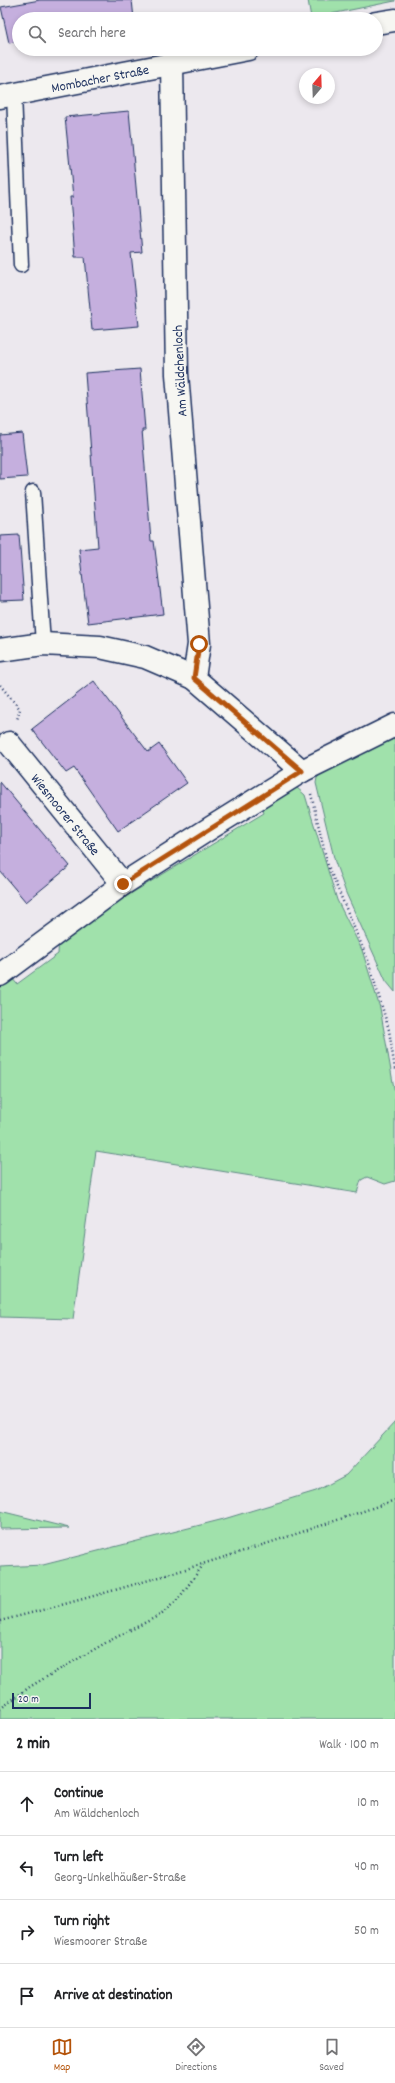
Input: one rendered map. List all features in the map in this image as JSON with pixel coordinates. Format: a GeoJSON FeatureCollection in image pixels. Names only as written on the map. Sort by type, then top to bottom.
{"type":"FeatureCollection","features":[{"type":"Feature","properties":{"kind":"street"},"geometry":{"type":"LineString","coordinates":[[383,22],[395,20]]}},
{"type":"Feature","properties":{"kind":"street","name":"Mombacher Straße"},"geometry":{"type":"LineString","coordinates":[[7,96],[213,56]]}},
{"type":"Feature","properties":{"kind":"street","name":"Am Wäldchenloch"},"geometry":{"type":"LineString","coordinates":[[172,64],[177,374],[199,644],[194,678]]}},
{"type":"Feature","properties":{"kind":"street"},"geometry":{"type":"LineString","coordinates":[[0,650],[43,644],[100,647],[146,657],[194,678],[302,771]]}},
{"type":"Feature","properties":{"kind":"street"},"geometry":{"type":"LineString","coordinates":[[0,975],[123,884],[302,771],[395,725]]}},
{"type":"Feature","properties":{"kind":"street","name":"Wiesmoorer Straße"},"geometry":{"type":"LineString","coordinates":[[9,743],[123,884]]}},
{"type":"Feature","properties":{"kind":"lane"},"geometry":{"type":"LineString","coordinates":[[7,96],[21,265]]}},
{"type":"Feature","properties":{"kind":"lane"},"geometry":{"type":"LineString","coordinates":[[33,492],[43,644]]}},
{"type":"Feature","properties":{"kind":"path"},"geometry":{"type":"LineString","coordinates":[[0,685],[20,709],[9,743]]}},
{"type":"Feature","properties":{"kind":"path"},"geometry":{"type":"LineString","coordinates":[[302,771],[314,802],[328,866],[370,967],[389,1030],[395,1070]]}},
{"type":"Feature","properties":{"kind":"path"},"geometry":{"type":"LineString","coordinates":[[0,1621],[78,1601],[204,1565],[395,1500]]}},
{"type":"Feature","properties":{"kind":"path"},"geometry":{"type":"LineString","coordinates":[[0,1709],[31,1686],[107,1642],[162,1614],[179,1598],[204,1565]]}},
{"type":"Feature","properties":{"kind":"green space"},"geometry":{"type":"Polygon","coordinates":[[[308,0],[395,0],[341,12],[310,12],[308,0]]]}},
{"type":"Feature","properties":{"kind":"green space"},"geometry":{"type":"Polygon","coordinates":[[[395,738],[395,992],[386,981],[346,893],[335,862],[316,783],[317,778],[323,772],[395,738]]]}},
{"type":"Feature","properties":{"kind":"green space"},"geometry":{"type":"Polygon","coordinates":[[[296,787],[305,795],[337,900],[362,950],[380,1008],[395,1094],[395,1181],[385,1184],[367,1177],[361,1180],[357,1193],[96,1151],[73,1319],[0,1317],[0,985],[11,977],[17,984],[58,954],[59,937],[264,813],[261,806],[296,787]]]}},
{"type":"Feature","properties":{"kind":"green space"},"geometry":{"type":"Polygon","coordinates":[[[395,1422],[395,1719],[0,1719],[0,1567],[43,1565],[224,1519],[316,1491],[346,1475],[395,1422]]]}},
{"type":"Feature","properties":{"kind":"green space"},"geometry":{"type":"Polygon","coordinates":[[[0,1511],[69,1528],[0,1529],[0,1511]]]}},
{"type":"Feature","properties":{"kind":"building"},"geometry":{"type":"Polygon","coordinates":[[[40,0],[132,0],[133,12],[12,12],[12,42],[9,43],[1,7],[40,0]]]}},
{"type":"Feature","properties":{"kind":"building"},"geometry":{"type":"Polygon","coordinates":[[[129,111],[142,252],[131,253],[139,326],[92,330],[85,257],[75,257],[70,197],[73,197],[65,117],[129,111]]]}},
{"type":"Feature","properties":{"kind":"building"},"geometry":{"type":"Polygon","coordinates":[[[140,369],[145,430],[142,430],[151,541],[154,541],[163,614],[88,623],[79,549],[98,547],[85,373],[140,369]]]}},
{"type":"Feature","properties":{"kind":"building"},"geometry":{"type":"Polygon","coordinates":[[[22,433],[27,477],[0,479],[0,435],[22,433]]]}},
{"type":"Feature","properties":{"kind":"building"},"geometry":{"type":"Polygon","coordinates":[[[19,535],[24,600],[0,601],[0,536],[19,535]]]}},
{"type":"Feature","properties":{"kind":"building"},"geometry":{"type":"Polygon","coordinates":[[[94,681],[148,752],[159,744],[187,783],[118,831],[74,768],[66,773],[32,729],[94,681]]]}},
{"type":"Feature","properties":{"kind":"building"},"geometry":{"type":"Polygon","coordinates":[[[0,782],[70,866],[26,902],[0,871],[0,782]]]}},
{"type":"Feature","properties":{"kind":"route"},"geometry":{"type":"LineString","coordinates":[[123,884],[302,771],[194,678],[199,644]]}}]}
